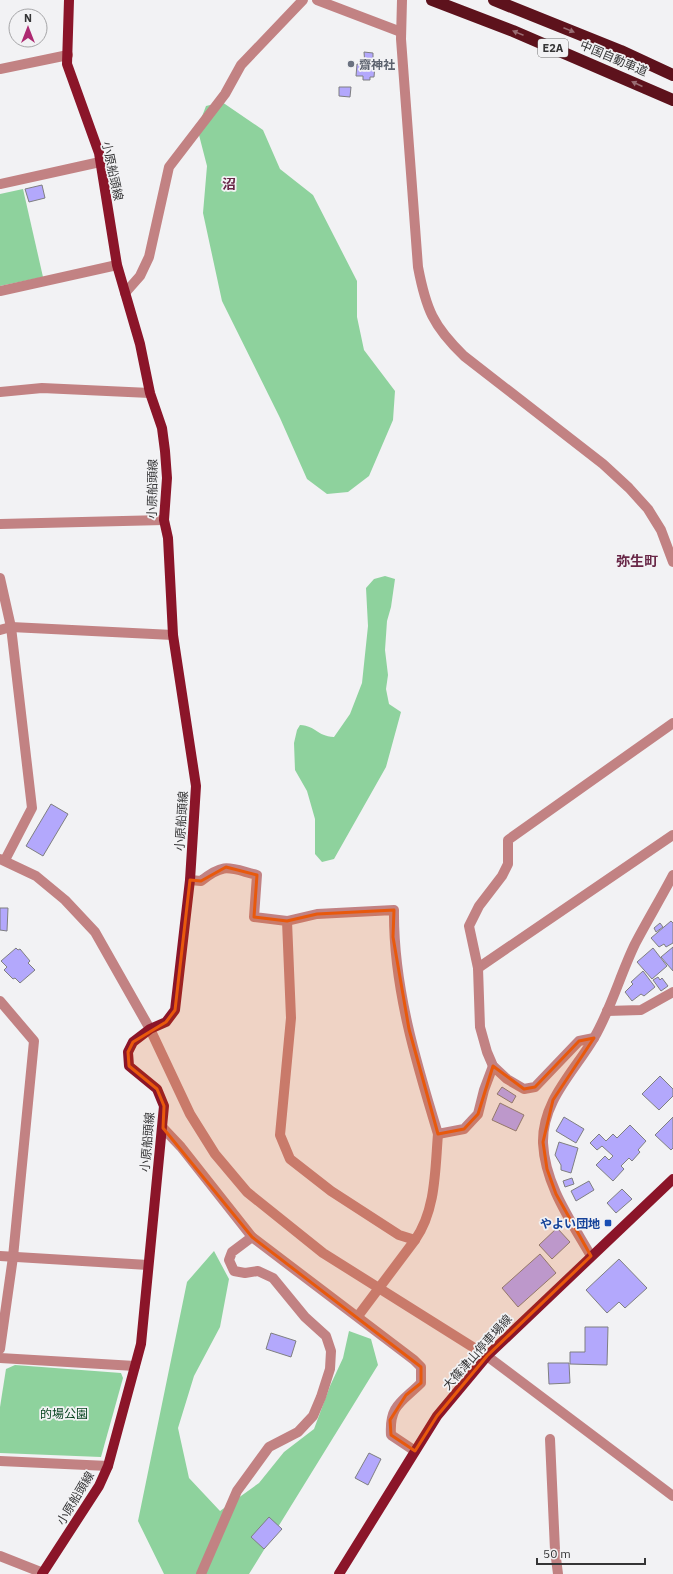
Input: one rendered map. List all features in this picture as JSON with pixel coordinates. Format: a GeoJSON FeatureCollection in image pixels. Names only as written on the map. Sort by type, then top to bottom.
{"type":"FeatureCollection","features":[{"type":"Feature","properties":{"kind":"highway","name":"中国自動車道"},"geometry":{"type":"LineString","coordinates":[[432,0],[513,31],[673,100]]}},
{"type":"Feature","properties":{"kind":"highway","name":"中国自動車道"},"geometry":{"type":"LineString","coordinates":[[494,0],[621,51],[673,75]]}},
{"type":"Feature","properties":{"kind":"main road","name":"小原船頭線"},"geometry":{"type":"LineString","coordinates":[[43,1573],[99,1486],[108,1466],[141,1344],[164,1106],[157,1089],[129,1066],[128,1052],[133,1042],[150,1029],[166,1022],[175,1010],[190,880],[196,786],[173,635],[168,538],[164,520],[167,478],[166,451],[162,428],[150,393],[140,344],[117,265],[98,153],[67,64],[69,0]]}},
{"type":"Feature","properties":{"kind":"main road","name":"大篠津山停車場線"},"geometry":{"type":"LineString","coordinates":[[339,1574],[436,1416],[487,1356],[673,1179]]}},
{"type":"Feature","properties":{"kind":"street"},"geometry":{"type":"LineString","coordinates":[[125,293],[140,276],[149,257],[169,167],[225,94],[241,65],[303,0]]}},
{"type":"Feature","properties":{"kind":"street"},"geometry":{"type":"LineString","coordinates":[[317,0],[401,29]]}},
{"type":"Feature","properties":{"kind":"street"},"geometry":{"type":"LineString","coordinates":[[402,0],[401,29],[418,267],[424,299],[433,320],[446,340],[464,356],[604,464],[629,488],[648,509],[661,530],[673,562]]}},
{"type":"Feature","properties":{"kind":"street"},"geometry":{"type":"LineString","coordinates":[[0,69],[68,55]]}},
{"type":"Feature","properties":{"kind":"street"},"geometry":{"type":"LineString","coordinates":[[0,184],[100,162]]}},
{"type":"Feature","properties":{"kind":"street"},"geometry":{"type":"LineString","coordinates":[[0,291],[117,265]]}},
{"type":"Feature","properties":{"kind":"street"},"geometry":{"type":"LineString","coordinates":[[0,392],[42,388],[150,393]]}},
{"type":"Feature","properties":{"kind":"street"},"geometry":{"type":"LineString","coordinates":[[0,524],[164,520]]}},
{"type":"Feature","properties":{"kind":"street"},"geometry":{"type":"LineString","coordinates":[[0,578],[11,627],[32,808],[3,860],[36,876],[59,895],[95,932],[150,1029],[190,1114],[215,1154],[248,1192],[323,1253],[487,1356],[673,1496]]}},
{"type":"Feature","properties":{"kind":"street"},"geometry":{"type":"LineString","coordinates":[[0,630],[11,627],[173,635]]}},
{"type":"Feature","properties":{"kind":"street"},"geometry":{"type":"LineString","coordinates":[[594,1038],[579,1041],[536,1087],[524,1089],[507,1079],[493,1066],[480,1027],[478,968],[469,926],[479,906],[502,876],[508,864],[508,840],[673,723]]}},
{"type":"Feature","properties":{"kind":"street"},"geometry":{"type":"LineString","coordinates":[[478,968],[673,835]]}},
{"type":"Feature","properties":{"kind":"street"},"geometry":{"type":"LineString","coordinates":[[190,880],[201,881],[212,872],[226,867],[257,875],[254,917],[287,920],[317,914],[394,910],[393,937],[407,1021],[421,1077],[438,1134],[434,1181],[428,1218],[408,1250],[361,1313]]}},
{"type":"Feature","properties":{"kind":"street"},"geometry":{"type":"LineString","coordinates":[[591,1256],[556,1194],[547,1169],[543,1142],[553,1100],[594,1038],[636,944],[673,875]]}},
{"type":"Feature","properties":{"kind":"street"},"geometry":{"type":"LineString","coordinates":[[287,920],[290,1018],[280,1135],[287,1153],[290,1159],[331,1191],[399,1235],[415,1240]]}},
{"type":"Feature","properties":{"kind":"street"},"geometry":{"type":"LineString","coordinates":[[607,1011],[641,1010],[673,992]]}},
{"type":"Feature","properties":{"kind":"street"},"geometry":{"type":"LineString","coordinates":[[0,1001],[34,1041],[13,1257],[0,1349]]}},
{"type":"Feature","properties":{"kind":"street"},"geometry":{"type":"LineString","coordinates":[[438,1134],[464,1129],[478,1114],[484,1090],[493,1066]]}},
{"type":"Feature","properties":{"kind":"street"},"geometry":{"type":"LineString","coordinates":[[162,1128],[181,1147],[252,1237],[361,1313],[421,1367],[421,1383],[406,1395],[394,1410],[390,1420],[391,1434],[415,1451]]}},
{"type":"Feature","properties":{"kind":"street"},"geometry":{"type":"LineString","coordinates":[[202,1574],[237,1491],[269,1446],[298,1432],[313,1416],[321,1398],[330,1369],[331,1351],[326,1336],[305,1316],[273,1278],[258,1271],[234,1271],[229,1260],[232,1252],[252,1237]]}},
{"type":"Feature","properties":{"kind":"street"},"geometry":{"type":"LineString","coordinates":[[0,1256],[148,1265]]}},
{"type":"Feature","properties":{"kind":"street"},"geometry":{"type":"LineString","coordinates":[[0,1358],[135,1366]]}},
{"type":"Feature","properties":{"kind":"street"},"geometry":{"type":"LineString","coordinates":[[550,1439],[555,1550],[558,1574]]}},
{"type":"Feature","properties":{"kind":"street"},"geometry":{"type":"LineString","coordinates":[[0,1461],[108,1466]]}},
{"type":"Feature","properties":{"kind":"street"},"geometry":{"type":"LineString","coordinates":[[0,1556],[43,1573]]}},
{"type":"Feature","properties":{"kind":"highlighted area"},"geometry":{"type":"Polygon","coordinates":[[[226,867],[257,875],[254,917],[287,921],[317,914],[394,910],[393,937],[409,1029],[438,1134],[464,1129],[478,1114],[493,1066],[524,1089],[535,1087],[579,1041],[594,1038],[553,1100],[543,1142],[547,1169],[556,1194],[591,1256],[487,1356],[437,1416],[415,1451],[391,1435],[390,1420],[406,1395],[421,1383],[421,1367],[252,1237],[163,1128],[164,1106],[157,1089],[129,1066],[128,1052],[133,1042],[166,1022],[175,1010],[190,880],[201,881],[226,867]]]}},
{"type":"Feature","properties":{"kind":"green space"},"geometry":{"type":"Polygon","coordinates":[[[222,102],[263,130],[280,169],[313,195],[357,281],[357,317],[364,350],[395,391],[393,420],[369,476],[348,492],[327,494],[307,479],[280,418],[222,301],[203,213],[207,166],[199,135],[201,119],[206,106],[222,102]]]}},
{"type":"Feature","properties":{"kind":"green space"},"geometry":{"type":"Polygon","coordinates":[[[23,189],[43,277],[0,286],[0,194],[23,189]]]}},
{"type":"Feature","properties":{"kind":"green space"},"geometry":{"type":"Polygon","coordinates":[[[385,576],[395,579],[391,607],[387,621],[385,650],[388,675],[386,689],[389,704],[401,712],[386,767],[334,859],[322,862],[315,854],[315,819],[307,791],[295,770],[294,743],[297,730],[300,725],[310,727],[323,735],[334,737],[350,714],[362,683],[368,626],[366,588],[374,579],[385,576]]]}},
{"type":"Feature","properties":{"kind":"green space"},"geometry":{"type":"Polygon","coordinates":[[[214,1251],[229,1279],[220,1327],[194,1376],[178,1428],[189,1478],[220,1511],[259,1483],[284,1452],[314,1429],[330,1386],[343,1358],[349,1331],[371,1339],[378,1365],[249,1574],[164,1574],[138,1521],[187,1282],[214,1251]]]}},
{"type":"Feature","properties":{"kind":"green space","name":"的場公園"},"geometry":{"type":"Polygon","coordinates":[[[15,1365],[121,1373],[123,1378],[101,1457],[0,1453],[0,1407],[6,1369],[15,1365]]]}},
{"type":"Feature","properties":{"kind":"building"},"geometry":{"type":"Polygon","coordinates":[[[364,52],[373,53],[373,61],[369,61],[369,65],[375,65],[374,77],[370,77],[370,80],[363,80],[363,76],[356,76],[357,64],[365,65],[364,52]]]}},
{"type":"Feature","properties":{"kind":"building"},"geometry":{"type":"Polygon","coordinates":[[[339,87],[351,87],[350,97],[339,96],[339,87]]]}},
{"type":"Feature","properties":{"kind":"building"},"geometry":{"type":"Polygon","coordinates":[[[42,185],[45,198],[29,202],[25,189],[42,185]]]}},
{"type":"Feature","properties":{"kind":"building"},"geometry":{"type":"Polygon","coordinates":[[[51,804],[68,814],[43,856],[26,846],[51,804]]]}},
{"type":"Feature","properties":{"kind":"building"},"geometry":{"type":"Polygon","coordinates":[[[0,908],[8,908],[7,931],[0,930],[0,908]]]}},
{"type":"Feature","properties":{"kind":"building"},"geometry":{"type":"Polygon","coordinates":[[[671,921],[673,923],[673,943],[666,947],[664,944],[659,947],[651,938],[671,921]]]}},
{"type":"Feature","properties":{"kind":"building"},"geometry":{"type":"Polygon","coordinates":[[[660,923],[663,927],[656,932],[654,928],[660,923]]]}},
{"type":"Feature","properties":{"kind":"building"},"geometry":{"type":"Polygon","coordinates":[[[673,947],[673,971],[661,957],[673,947]]]}},
{"type":"Feature","properties":{"kind":"building"},"geometry":{"type":"Polygon","coordinates":[[[16,948],[18,950],[20,949],[30,961],[28,963],[35,970],[20,983],[15,978],[13,979],[4,970],[7,967],[1,961],[16,948]]]}},
{"type":"Feature","properties":{"kind":"building"},"geometry":{"type":"Polygon","coordinates":[[[653,948],[667,966],[652,979],[637,962],[653,948]]]}},
{"type":"Feature","properties":{"kind":"building"},"geometry":{"type":"Polygon","coordinates":[[[643,971],[655,987],[644,996],[641,994],[632,1001],[625,992],[633,984],[631,982],[643,971]]]}},
{"type":"Feature","properties":{"kind":"building"},"geometry":{"type":"Polygon","coordinates":[[[658,977],[660,980],[662,978],[668,986],[661,991],[653,980],[658,977]]]}},
{"type":"Feature","properties":{"kind":"building"},"geometry":{"type":"Polygon","coordinates":[[[660,1076],[673,1089],[673,1096],[659,1110],[642,1094],[660,1076]]]}},
{"type":"Feature","properties":{"kind":"building"},"geometry":{"type":"Polygon","coordinates":[[[502,1087],[516,1096],[512,1103],[497,1094],[502,1087]]]}},
{"type":"Feature","properties":{"kind":"building"},"geometry":{"type":"Polygon","coordinates":[[[500,1103],[524,1115],[516,1131],[492,1120],[500,1103]]]}},
{"type":"Feature","properties":{"kind":"building"},"geometry":{"type":"Polygon","coordinates":[[[564,1117],[584,1129],[576,1143],[556,1131],[564,1117]]]}},
{"type":"Feature","properties":{"kind":"building"},"geometry":{"type":"Polygon","coordinates":[[[673,1117],[673,1148],[671,1150],[655,1135],[673,1117]]]}},
{"type":"Feature","properties":{"kind":"building"},"geometry":{"type":"Polygon","coordinates":[[[630,1125],[646,1141],[638,1150],[640,1152],[632,1161],[629,1158],[621,1166],[624,1169],[613,1181],[596,1165],[605,1156],[609,1160],[613,1156],[602,1146],[597,1150],[590,1143],[599,1134],[606,1141],[613,1134],[617,1138],[630,1125]]]}},
{"type":"Feature","properties":{"kind":"building"},"geometry":{"type":"Polygon","coordinates":[[[559,1142],[578,1148],[571,1173],[561,1170],[561,1165],[555,1155],[559,1142]]]}},
{"type":"Feature","properties":{"kind":"building"},"geometry":{"type":"Polygon","coordinates":[[[572,1178],[574,1184],[565,1187],[563,1181],[572,1178]]]}},
{"type":"Feature","properties":{"kind":"building"},"geometry":{"type":"Polygon","coordinates":[[[589,1181],[594,1190],[576,1201],[571,1191],[589,1181]]]}},
{"type":"Feature","properties":{"kind":"building"},"geometry":{"type":"Polygon","coordinates":[[[622,1189],[632,1199],[616,1213],[607,1203],[622,1189]]]}},
{"type":"Feature","properties":{"kind":"building"},"geometry":{"type":"Polygon","coordinates":[[[557,1228],[570,1242],[552,1259],[539,1245],[557,1228]]]}},
{"type":"Feature","properties":{"kind":"building"},"geometry":{"type":"Polygon","coordinates":[[[540,1254],[556,1273],[518,1307],[502,1288],[540,1254]]]}},
{"type":"Feature","properties":{"kind":"building"},"geometry":{"type":"Polygon","coordinates":[[[619,1259],[647,1288],[625,1308],[619,1302],[607,1313],[586,1290],[619,1259]]]}},
{"type":"Feature","properties":{"kind":"building"},"geometry":{"type":"Polygon","coordinates":[[[585,1327],[608,1327],[607,1365],[570,1364],[570,1352],[585,1352],[585,1327]]]}},
{"type":"Feature","properties":{"kind":"building"},"geometry":{"type":"Polygon","coordinates":[[[271,1333],[296,1341],[291,1357],[266,1349],[271,1333]]]}},
{"type":"Feature","properties":{"kind":"building"},"geometry":{"type":"Polygon","coordinates":[[[548,1363],[569,1363],[570,1383],[549,1384],[548,1363]]]}},
{"type":"Feature","properties":{"kind":"building"},"geometry":{"type":"Polygon","coordinates":[[[369,1453],[381,1459],[368,1485],[355,1478],[369,1453]]]}},
{"type":"Feature","properties":{"kind":"building"},"geometry":{"type":"Polygon","coordinates":[[[269,1517],[282,1529],[264,1549],[251,1537],[269,1517]]]}},
{"type":"Feature","properties":{"kind":"place","name":"齋神社"},"geometry":{"type":"Point","coordinates":[351,64]}},
{"type":"Feature","properties":{"kind":"place","name":"やよい団地"},"geometry":{"type":"Point","coordinates":[608,1223]}},
{"type":"Feature","properties":{"kind":"district","name":"沼"},"geometry":{"type":"Point","coordinates":[229,184]}},
{"type":"Feature","properties":{"kind":"district","name":"弥生町"},"geometry":{"type":"Point","coordinates":[637,561]}}]}
